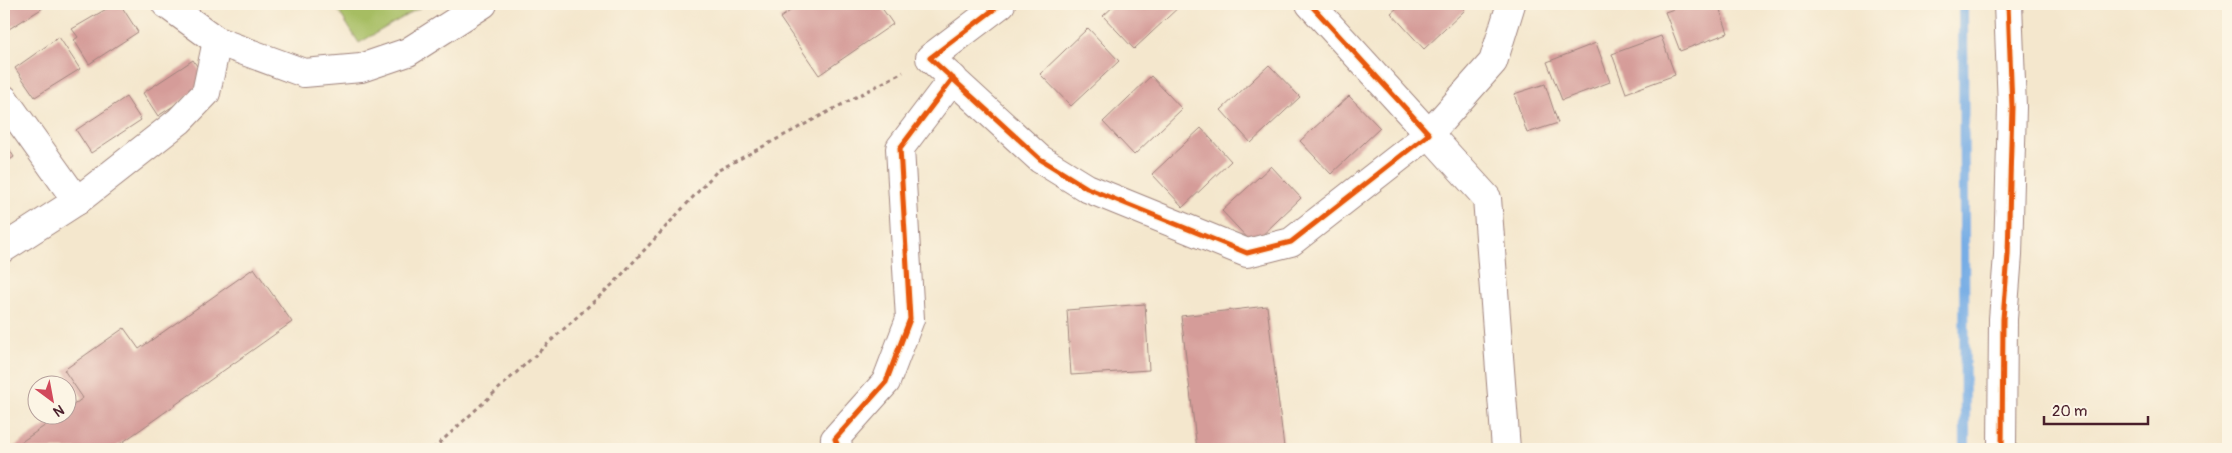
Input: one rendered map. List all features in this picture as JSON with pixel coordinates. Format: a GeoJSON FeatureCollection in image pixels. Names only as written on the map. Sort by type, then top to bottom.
{"type":"FeatureCollection","features":[{"type":"Feature","properties":{"kind":"street"},"geometry":{"type":"LineString","coordinates":[[166,4],[217,41],[304,73],[361,68],[408,52],[483,4]]}},
{"type":"Feature","properties":{"kind":"street"},"geometry":{"type":"LineString","coordinates":[[1001,4],[930,58],[1040,159],[1087,188],[1247,253],[1291,242],[1429,134],[1493,62],[1510,4]]}},
{"type":"Feature","properties":{"kind":"street"},"geometry":{"type":"LineString","coordinates":[[1310,4],[1487,198],[1506,449]]}},
{"type":"Feature","properties":{"kind":"street"},"geometry":{"type":"LineString","coordinates":[[2002,449],[2003,319],[2008,254],[2011,117],[2008,4]]}},
{"type":"Feature","properties":{"kind":"street"},"geometry":{"type":"LineString","coordinates":[[4,248],[77,201],[179,121],[206,93],[217,41]]}},
{"type":"Feature","properties":{"kind":"street"},"geometry":{"type":"LineString","coordinates":[[839,449],[835,438],[886,382],[910,319],[900,148],[953,78]]}},
{"type":"Feature","properties":{"kind":"street"},"geometry":{"type":"LineString","coordinates":[[4,99],[77,201]]}},
{"type":"Feature","properties":{"kind":"path"},"geometry":{"type":"LineString","coordinates":[[433,449],[615,282],[717,171],[930,58]]}},
{"type":"Feature","properties":{"kind":"green space"},"geometry":{"type":"Polygon","coordinates":[[[334,4],[426,4],[359,43],[334,4]]]}},
{"type":"Feature","properties":{"kind":"building"},"geometry":{"type":"Polygon","coordinates":[[[4,4],[40,4],[43,8],[4,32],[4,4]]]}},
{"type":"Feature","properties":{"kind":"building"},"geometry":{"type":"Polygon","coordinates":[[[115,4],[120,4],[138,32],[89,64],[74,40],[78,37],[72,29],[115,4]]]}},
{"type":"Feature","properties":{"kind":"building"},"geometry":{"type":"Polygon","coordinates":[[[800,4],[879,4],[893,24],[819,75],[780,18],[800,4]]]}},
{"type":"Feature","properties":{"kind":"building"},"geometry":{"type":"Polygon","coordinates":[[[1116,4],[1182,4],[1134,49],[1103,16],[1116,4]]]}},
{"type":"Feature","properties":{"kind":"building"},"geometry":{"type":"Polygon","coordinates":[[[1402,4],[1458,4],[1465,10],[1424,49],[1391,13],[1402,4]]]}},
{"type":"Feature","properties":{"kind":"building"},"geometry":{"type":"Polygon","coordinates":[[[1689,4],[1718,4],[1728,33],[1680,51],[1665,12],[1689,4]]]}},
{"type":"Feature","properties":{"kind":"building"},"geometry":{"type":"Polygon","coordinates":[[[1088,28],[1119,61],[1071,106],[1040,74],[1088,28]]]}},
{"type":"Feature","properties":{"kind":"building"},"geometry":{"type":"Polygon","coordinates":[[[1661,36],[1675,75],[1626,93],[1612,54],[1661,36]]]}},
{"type":"Feature","properties":{"kind":"building"},"geometry":{"type":"Polygon","coordinates":[[[59,37],[80,69],[35,97],[15,68],[59,37]]]}},
{"type":"Feature","properties":{"kind":"building"},"geometry":{"type":"Polygon","coordinates":[[[1596,43],[1610,82],[1562,100],[1547,62],[1596,43]]]}},
{"type":"Feature","properties":{"kind":"building"},"geometry":{"type":"Polygon","coordinates":[[[193,60],[208,83],[158,116],[143,93],[193,60]]]}},
{"type":"Feature","properties":{"kind":"building"},"geometry":{"type":"Polygon","coordinates":[[[1269,65],[1300,97],[1251,143],[1221,110],[1269,65]]]}},
{"type":"Feature","properties":{"kind":"building"},"geometry":{"type":"Polygon","coordinates":[[[1151,76],[1182,109],[1134,155],[1103,122],[1151,76]]]}},
{"type":"Feature","properties":{"kind":"building"},"geometry":{"type":"Polygon","coordinates":[[[1545,84],[1558,123],[1527,133],[1514,94],[1545,84]]]}},
{"type":"Feature","properties":{"kind":"building"},"geometry":{"type":"Polygon","coordinates":[[[1349,96],[1380,128],[1331,174],[1300,141],[1349,96]]]}},
{"type":"Feature","properties":{"kind":"building"},"geometry":{"type":"Polygon","coordinates":[[[126,97],[141,120],[91,153],[76,130],[126,97]]]}},
{"type":"Feature","properties":{"kind":"building"},"geometry":{"type":"Polygon","coordinates":[[[1201,128],[1231,161],[1183,207],[1152,174],[1201,128]]]}},
{"type":"Feature","properties":{"kind":"building"},"geometry":{"type":"Polygon","coordinates":[[[4,141],[14,157],[4,164],[4,141]]]}},
{"type":"Feature","properties":{"kind":"building"},"geometry":{"type":"Polygon","coordinates":[[[1271,166],[1301,198],[1253,244],[1222,211],[1271,166]]]}},
{"type":"Feature","properties":{"kind":"building"},"geometry":{"type":"Polygon","coordinates":[[[254,268],[292,322],[113,449],[11,449],[44,426],[78,426],[78,402],[83,398],[78,391],[78,376],[68,376],[64,370],[124,328],[139,349],[254,268]]]}},
{"type":"Feature","properties":{"kind":"building"},"geometry":{"type":"Polygon","coordinates":[[[1145,304],[1149,370],[1071,375],[1067,310],[1145,304]]]}},
{"type":"Feature","properties":{"kind":"building"},"geometry":{"type":"Polygon","coordinates":[[[1267,306],[1284,447],[1265,449],[1197,449],[1181,316],[1267,306]]]}},
{"type":"Feature","properties":{"kind":"waterway"},"geometry":{"type":"LineString","coordinates":[[1963,4],[1965,449]]}},
{"type":"Feature","properties":{"kind":"cycle path"},"geometry":{"type":"LineString","coordinates":[[1001,4],[930,58],[1040,159],[1087,188],[1247,253],[1291,242],[1429,134],[1310,4]]}},
{"type":"Feature","properties":{"kind":"cycle path"},"geometry":{"type":"LineString","coordinates":[[2002,449],[2003,319],[2008,255],[2012,107],[2008,4]]}},
{"type":"Feature","properties":{"kind":"cycle path"},"geometry":{"type":"LineString","coordinates":[[839,449],[835,439],[886,382],[910,319],[900,148],[953,78]]}}]}
